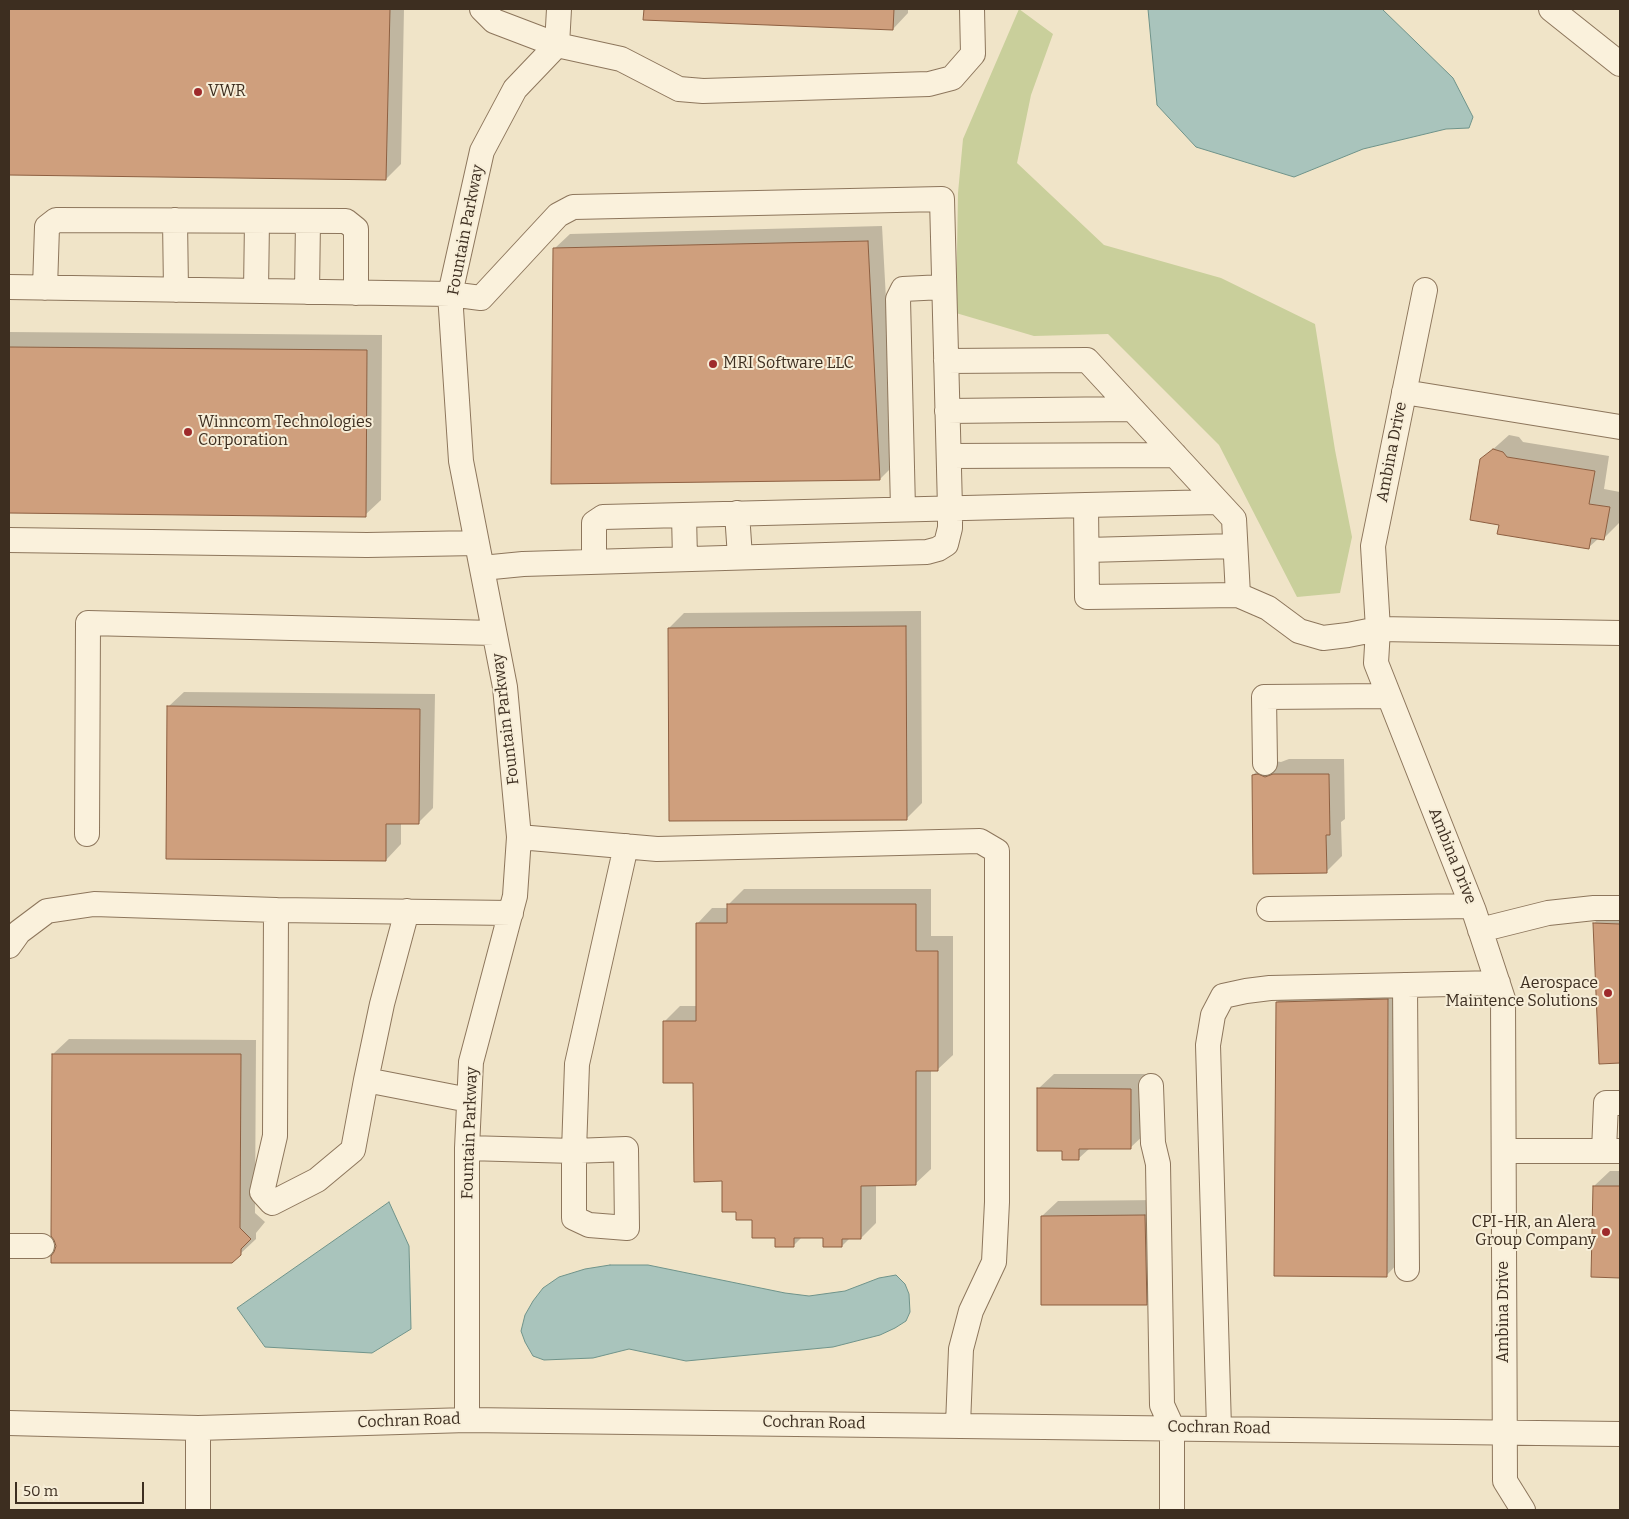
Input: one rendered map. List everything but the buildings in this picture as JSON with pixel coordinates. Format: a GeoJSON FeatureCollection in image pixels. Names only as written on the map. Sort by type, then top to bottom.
{"type":"FeatureCollection","features":[{"type":"Feature","properties":{"kind":"street"},"geometry":{"type":"LineString","coordinates":[[482,9],[494,21],[557,45],[621,59],[679,89],[703,92],[929,84],[952,78],[973,54],[972,9]]}},
{"type":"Feature","properties":{"kind":"street"},"geometry":{"type":"LineString","coordinates":[[557,45],[559,9]]}},
{"type":"Feature","properties":{"kind":"street"},"geometry":{"type":"LineString","coordinates":[[1551,9],[1620,64]]}},
{"type":"Feature","properties":{"kind":"street","name":"Fountain Parkway"},"geometry":{"type":"LineString","coordinates":[[467,1420],[467,1148],[471,1062],[515,896],[519,837],[505,687],[461,461],[450,294],[482,151],[515,89],[557,45]]}},
{"type":"Feature","properties":{"kind":"street"},"geometry":{"type":"LineString","coordinates":[[9,287],[450,294],[481,298],[558,215],[573,207],[942,199],[950,508],[950,528],[946,544],[938,549],[927,552],[522,564],[482,568]]}},
{"type":"Feature","properties":{"kind":"street"},"geometry":{"type":"LineString","coordinates":[[45,288],[47,227],[56,220],[346,221],[356,229],[356,293]]}},
{"type":"Feature","properties":{"kind":"street"},"geometry":{"type":"LineString","coordinates":[[175,220],[176,290]]}},
{"type":"Feature","properties":{"kind":"street"},"geometry":{"type":"LineString","coordinates":[[256,291],[257,221]]}},
{"type":"Feature","properties":{"kind":"street"},"geometry":{"type":"LineString","coordinates":[[307,292],[308,221]]}},
{"type":"Feature","properties":{"kind":"street"},"geometry":{"type":"LineString","coordinates":[[903,509],[898,299],[903,289],[944,287]]}},
{"type":"Feature","properties":{"kind":"street","name":"Ambina Drive"},"geometry":{"type":"LineString","coordinates":[[1425,290],[1374,546],[1378,630],[1376,663],[1472,906],[1503,1000],[1506,1481],[1523,1510]]}},
{"type":"Feature","properties":{"kind":"street"},"geometry":{"type":"LineString","coordinates":[[946,361],[1087,360],[1234,519],[1238,594]]}},
{"type":"Feature","properties":{"kind":"street"},"geometry":{"type":"LineString","coordinates":[[1404,392],[1620,427]]}},
{"type":"Feature","properties":{"kind":"street"},"geometry":{"type":"LineString","coordinates":[[947,411],[1132,409]]}},
{"type":"Feature","properties":{"kind":"street"},"geometry":{"type":"LineString","coordinates":[[949,456],[1175,455]]}},
{"type":"Feature","properties":{"kind":"street"},"geometry":{"type":"LineString","coordinates":[[594,562],[594,523],[603,517],[1218,502]]}},
{"type":"Feature","properties":{"kind":"street"},"geometry":{"type":"LineString","coordinates":[[1086,505],[1088,597],[1238,594],[1268,608],[1299,631],[1323,638],[1378,630],[1620,633]]}},
{"type":"Feature","properties":{"kind":"street"},"geometry":{"type":"LineString","coordinates":[[737,513],[740,557]]}},
{"type":"Feature","properties":{"kind":"street"},"geometry":{"type":"LineString","coordinates":[[684,515],[685,559]]}},
{"type":"Feature","properties":{"kind":"street"},"geometry":{"type":"LineString","coordinates":[[9,540],[367,545],[477,543]]}},
{"type":"Feature","properties":{"kind":"street"},"geometry":{"type":"LineString","coordinates":[[1087,550],[1235,546]]}},
{"type":"Feature","properties":{"kind":"street"},"geometry":{"type":"LineString","coordinates":[[87,834],[88,623],[494,634]]}},
{"type":"Feature","properties":{"kind":"street"},"geometry":{"type":"LineString","coordinates":[[1265,763],[1264,697],[1388,696]]}},
{"type":"Feature","properties":{"kind":"street"},"geometry":{"type":"LineString","coordinates":[[519,837],[666,849],[980,841],[997,850],[997,1202],[994,1262],[971,1311],[962,1349],[958,1425]]}},
{"type":"Feature","properties":{"kind":"street"},"geometry":{"type":"LineString","coordinates":[[467,1148],[574,1151],[577,1064],[626,846]]}},
{"type":"Feature","properties":{"kind":"street"},"geometry":{"type":"LineString","coordinates":[[9,946],[19,932],[47,911],[94,904],[276,910],[511,913]]}},
{"type":"Feature","properties":{"kind":"street"},"geometry":{"type":"LineString","coordinates":[[1269,909],[1472,906]]}},
{"type":"Feature","properties":{"kind":"street"},"geometry":{"type":"LineString","coordinates":[[1480,930],[1548,913],[1594,908],[1620,908]]}},
{"type":"Feature","properties":{"kind":"street"},"geometry":{"type":"LineString","coordinates":[[276,910],[275,1136],[262,1192],[272,1203],[317,1180],[353,1150],[382,1004],[407,911]]}},
{"type":"Feature","properties":{"kind":"street"},"geometry":{"type":"LineString","coordinates":[[1219,1428],[1208,1045],[1213,1015],[1223,996],[1270,988],[1498,983]]}},
{"type":"Feature","properties":{"kind":"street"},"geometry":{"type":"LineString","coordinates":[[1405,985],[1407,1269]]}},
{"type":"Feature","properties":{"kind":"street"},"geometry":{"type":"LineString","coordinates":[[366,1080],[469,1100]]}},
{"type":"Feature","properties":{"kind":"street"},"geometry":{"type":"LineString","coordinates":[[1151,1086],[1153,1143],[1158,1164],[1162,1405],[1172,1427],[1172,1510]]}},
{"type":"Feature","properties":{"kind":"street"},"geometry":{"type":"LineString","coordinates":[[1504,1150],[1612,1151],[1606,1103],[1620,1103]]}},
{"type":"Feature","properties":{"kind":"street"},"geometry":{"type":"LineString","coordinates":[[9,1246],[42,1246]]}},
{"type":"Feature","properties":{"kind":"street","name":"Cochran Road"},"geometry":{"type":"LineString","coordinates":[[9,1423],[198,1428],[467,1420],[1172,1427],[1620,1434]]}},
{"type":"Feature","properties":{"kind":"street"},"geometry":{"type":"LineString","coordinates":[[198,1428],[198,1510]]}},
{"type":"Feature","properties":{"kind":"green space"},"geometry":{"type":"Polygon","coordinates":[[[1019,9],[1053,34],[1031,95],[1017,163],[1104,245],[1221,278],[1315,324],[1335,450],[1352,537],[1340,593],[1297,597],[1219,445],[1108,334],[1034,336],[956,313],[958,193],[963,139],[1019,9]]]}},
{"type":"Feature","properties":{"kind":"water"},"geometry":{"type":"Polygon","coordinates":[[[1148,9],[1382,9],[1453,78],[1473,117],[1469,128],[1446,129],[1363,149],[1294,177],[1196,147],[1157,105],[1148,9]]]}},
{"type":"Feature","properties":{"kind":"water"},"geometry":{"type":"Polygon","coordinates":[[[389,1202],[409,1246],[411,1329],[372,1353],[265,1347],[237,1308],[389,1202]]]}},
{"type":"Feature","properties":{"kind":"water"},"geometry":{"type":"Polygon","coordinates":[[[610,1265],[648,1265],[785,1293],[809,1296],[845,1291],[879,1278],[896,1275],[905,1284],[909,1294],[910,1312],[906,1321],[880,1335],[833,1347],[686,1361],[629,1349],[593,1358],[544,1360],[533,1356],[521,1331],[525,1315],[543,1288],[559,1277],[585,1269],[610,1265]]]}},
{"type":"Feature","properties":{"kind":"place","name":"VWR"},"geometry":{"type":"Point","coordinates":[198,92]}},
{"type":"Feature","properties":{"kind":"place","name":"MRI Software LLC"},"geometry":{"type":"Point","coordinates":[713,364]}},
{"type":"Feature","properties":{"kind":"place","name":"Winncom Technologies Corporation"},"geometry":{"type":"Point","coordinates":[188,432]}},
{"type":"Feature","properties":{"kind":"place","name":"Aerospace Maintence Solutions"},"geometry":{"type":"Point","coordinates":[1608,993]}},
{"type":"Feature","properties":{"kind":"place","name":"CPI-HR, an Alera Group Company"},"geometry":{"type":"Point","coordinates":[1606,1232]}}]}
